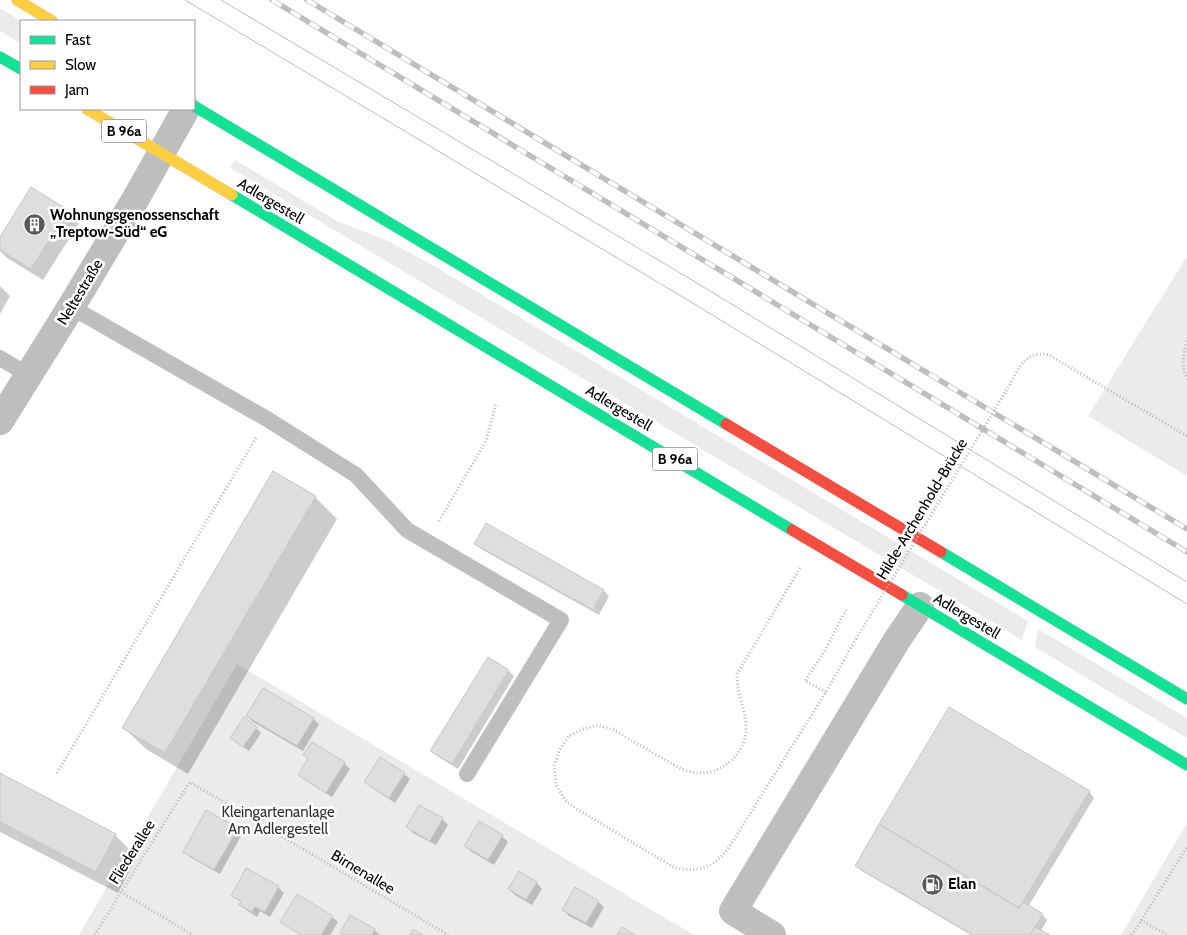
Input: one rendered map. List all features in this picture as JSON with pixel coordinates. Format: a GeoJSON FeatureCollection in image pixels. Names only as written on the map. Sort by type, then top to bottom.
{"type":"FeatureCollection","features":[{"type":"Feature","properties":{"kind":"main road"},"geometry":{"type":"LineString","coordinates":[[17,0],[50,20]]}},
{"type":"Feature","properties":{"kind":"main road"},"geometry":{"type":"LineString","coordinates":[[0,57],[20,69]]}},
{"type":"Feature","properties":{"kind":"main road"},"geometry":{"type":"LineString","coordinates":[[195,107],[1187,699]]}},
{"type":"Feature","properties":{"kind":"main road","name":"Adlergestell"},"geometry":{"type":"LineString","coordinates":[[89,110],[1187,765]]}},
{"type":"Feature","properties":{"kind":"street","name":"Neltestraße"},"geometry":{"type":"LineString","coordinates":[[0,422],[71,308],[162,154],[185,110]]}},
{"type":"Feature","properties":{"kind":"street"},"geometry":{"type":"LineString","coordinates":[[772,935],[733,911],[897,640],[920,606]]}},
{"type":"Feature","properties":{"kind":"lane"},"geometry":{"type":"LineString","coordinates":[[71,308],[267,419],[356,475],[407,530],[561,620],[467,774]]}},
{"type":"Feature","properties":{"kind":"lane"},"geometry":{"type":"LineString","coordinates":[[0,358],[28,375]]}},
{"type":"Feature","properties":{"kind":"path"},"geometry":{"type":"LineString","coordinates":[[1187,341],[1182,365],[1187,379]]}},
{"type":"Feature","properties":{"kind":"path","name":"Hilde-Archenhold-Brücke"},"geometry":{"type":"LineString","coordinates":[[793,579],[737,674],[736,686],[746,732],[735,758],[721,768],[703,774],[689,772],[614,730],[598,725],[569,736],[559,750],[554,766],[556,785],[565,800],[662,862],[675,868],[692,870],[719,860],[728,849],[826,692],[1022,363],[1029,356],[1036,354],[1049,355],[1187,436]]}},
{"type":"Feature","properties":{"kind":"path"},"geometry":{"type":"LineString","coordinates":[[427,541],[486,441],[496,403]]}},
{"type":"Feature","properties":{"kind":"path"},"geometry":{"type":"LineString","coordinates":[[57,773],[267,419]]}},
{"type":"Feature","properties":{"kind":"path"},"geometry":{"type":"LineString","coordinates":[[826,692],[805,681],[824,652],[846,610]]}},
{"type":"Feature","properties":{"kind":"path","name":"Fliederallee"},"geometry":{"type":"LineString","coordinates":[[95,935],[190,782]]}},
{"type":"Feature","properties":{"kind":"path","name":"Birnenallee"},"geometry":{"type":"LineString","coordinates":[[190,782],[448,935]]}},
{"type":"Feature","properties":{"kind":"path"},"geometry":{"type":"LineString","coordinates":[[1132,935],[1187,847]]}},
{"type":"Feature","properties":{"kind":"path"},"geometry":{"type":"LineString","coordinates":[[120,892],[193,935]]}},
{"type":"Feature","properties":{"kind":"path"},"geometry":{"type":"LineString","coordinates":[[1141,920],[1167,935]]}},
{"type":"Feature","properties":{"kind":"green space"},"geometry":{"type":"Polygon","coordinates":[[[0,8],[20,20],[20,43],[0,31],[0,8]]]}},
{"type":"Feature","properties":{"kind":"green space"},"geometry":{"type":"Polygon","coordinates":[[[235,160],[337,221],[388,241],[434,266],[1028,621],[1022,640],[230,168],[235,160]]]}},
{"type":"Feature","properties":{"kind":"green space"},"geometry":{"type":"Polygon","coordinates":[[[1187,256],[1187,476],[1088,416],[1187,256]]]}},
{"type":"Feature","properties":{"kind":"green space"},"geometry":{"type":"Polygon","coordinates":[[[1038,629],[1187,718],[1187,738],[1035,647],[1038,629]]]}},
{"type":"Feature","properties":{"kind":"green space","name":"Kleingartenanlage Am Adlergestell"},"geometry":{"type":"Polygon","coordinates":[[[237,664],[672,922],[695,935],[79,935],[237,664]]]}},
{"type":"Feature","properties":{"kind":"green space"},"geometry":{"type":"Polygon","coordinates":[[[1187,823],[1187,935],[1121,935],[1187,823]]]}},
{"type":"Feature","properties":{"kind":"building","name":"Wohnungsgenossenschaft „Treptow-Süd“ eG"},"geometry":{"type":"Polygon","coordinates":[[[31,187],[68,210],[31,269],[0,250],[0,237],[31,187]]]}},
{"type":"Feature","properties":{"kind":"building"},"geometry":{"type":"Polygon","coordinates":[[[273,471],[316,496],[165,753],[122,728],[273,471]]]}},
{"type":"Feature","properties":{"kind":"building"},"geometry":{"type":"Polygon","coordinates":[[[486,523],[604,590],[593,610],[474,544],[486,523]]]}},
{"type":"Feature","properties":{"kind":"building"},"geometry":{"type":"Polygon","coordinates":[[[488,657],[509,670],[452,764],[430,751],[488,657]]]}},
{"type":"Feature","properties":{"kind":"building"},"geometry":{"type":"Polygon","coordinates":[[[263,688],[314,718],[297,746],[246,716],[263,688]]]}},
{"type":"Feature","properties":{"kind":"building"},"geometry":{"type":"Polygon","coordinates":[[[949,707],[1090,791],[1019,908],[879,824],[949,707]]]}},
{"type":"Feature","properties":{"kind":"building"},"geometry":{"type":"Polygon","coordinates":[[[244,717],[257,727],[243,747],[230,738],[244,717]]]}},
{"type":"Feature","properties":{"kind":"building"},"geometry":{"type":"Polygon","coordinates":[[[312,742],[345,762],[326,793],[298,775],[308,758],[303,755],[312,742]]]}},
{"type":"Feature","properties":{"kind":"building"},"geometry":{"type":"Polygon","coordinates":[[[380,757],[405,773],[389,798],[364,782],[380,757]]]}},
{"type":"Feature","properties":{"kind":"building"},"geometry":{"type":"Polygon","coordinates":[[[0,773],[116,834],[96,872],[0,822],[0,773]]]}},
{"type":"Feature","properties":{"kind":"building"},"geometry":{"type":"Polygon","coordinates":[[[419,805],[443,818],[430,841],[406,827],[419,805]]]}},
{"type":"Feature","properties":{"kind":"building"},"geometry":{"type":"Polygon","coordinates":[[[206,810],[238,828],[214,870],[183,852],[206,810]]]}},
{"type":"Feature","properties":{"kind":"building"},"geometry":{"type":"Polygon","coordinates":[[[479,821],[503,835],[488,860],[464,846],[479,821]]]}},
{"type":"Feature","properties":{"kind":"building","name":"Elan"},"geometry":{"type":"Polygon","coordinates":[[[879,824],[1019,908],[1023,902],[1043,914],[1030,935],[973,935],[855,866],[879,824]]]}},
{"type":"Feature","properties":{"kind":"building"},"geometry":{"type":"Polygon","coordinates":[[[246,868],[279,886],[265,912],[255,907],[252,912],[239,905],[241,901],[231,896],[246,868]]]}},
{"type":"Feature","properties":{"kind":"building"},"geometry":{"type":"Polygon","coordinates":[[[519,871],[537,882],[526,900],[508,889],[519,871]]]}},
{"type":"Feature","properties":{"kind":"building"},"geometry":{"type":"Polygon","coordinates":[[[575,887],[599,901],[586,923],[562,910],[575,887]]]}},
{"type":"Feature","properties":{"kind":"building"},"geometry":{"type":"Polygon","coordinates":[[[297,894],[333,916],[321,935],[301,935],[280,922],[297,894]]]}},
{"type":"Feature","properties":{"kind":"building"},"geometry":{"type":"Polygon","coordinates":[[[350,915],[375,929],[372,935],[343,935],[340,933],[350,915]]]}},
{"type":"Feature","properties":{"kind":"building"},"geometry":{"type":"Polygon","coordinates":[[[622,927],[635,935],[617,935],[622,927]]]}},
{"type":"Feature","properties":{"kind":"building"},"geometry":{"type":"Polygon","coordinates":[[[1035,927],[1050,935],[1030,935],[1035,927]]]}},
{"type":"Feature","properties":{"kind":"building"},"geometry":{"type":"Polygon","coordinates":[[[413,929],[423,935],[410,935],[413,929]]]}},
{"type":"Feature","properties":{"kind":"tram line"},"geometry":{"type":"LineString","coordinates":[[185,0],[686,299],[1187,604]]}},
{"type":"Feature","properties":{"kind":"tram line"},"geometry":{"type":"LineString","coordinates":[[221,0],[697,283],[1187,582]]}},
{"type":"Feature","properties":{"kind":"railway"},"geometry":{"type":"LineString","coordinates":[[272,0],[1187,552]]}},
{"type":"Feature","properties":{"kind":"railway"},"geometry":{"type":"LineString","coordinates":[[307,0],[1187,529]]}},
{"type":"Feature","properties":{"kind":"traffic: fast"},"geometry":{"type":"LineString","coordinates":[[0,57],[20,68]]}},
{"type":"Feature","properties":{"kind":"traffic: fast"},"geometry":{"type":"LineString","coordinates":[[195,107],[726,424]]}},
{"type":"Feature","properties":{"kind":"traffic: fast"},"geometry":{"type":"LineString","coordinates":[[232,195],[792,530]]}},
{"type":"Feature","properties":{"kind":"traffic: fast"},"geometry":{"type":"LineString","coordinates":[[941,552],[1187,699]]}},
{"type":"Feature","properties":{"kind":"traffic: fast"},"geometry":{"type":"LineString","coordinates":[[902,595],[1187,765]]}},
{"type":"Feature","properties":{"kind":"traffic: slow"},"geometry":{"type":"LineString","coordinates":[[17,0],[50,20]]}},
{"type":"Feature","properties":{"kind":"traffic: slow"},"geometry":{"type":"LineString","coordinates":[[89,110],[232,195]]}},
{"type":"Feature","properties":{"kind":"traffic: jam"},"geometry":{"type":"LineString","coordinates":[[726,424],[941,552]]}},
{"type":"Feature","properties":{"kind":"traffic: jam"},"geometry":{"type":"LineString","coordinates":[[792,530],[902,595]]}},
{"type":"Feature","properties":{"kind":"place","name":"Wohnungsgenossenschaft „Treptow-Süd“ eG"},"geometry":{"type":"Point","coordinates":[34,224]}},
{"type":"Feature","properties":{"kind":"place","name":"Elan"},"geometry":{"type":"Point","coordinates":[932,884]}}]}
